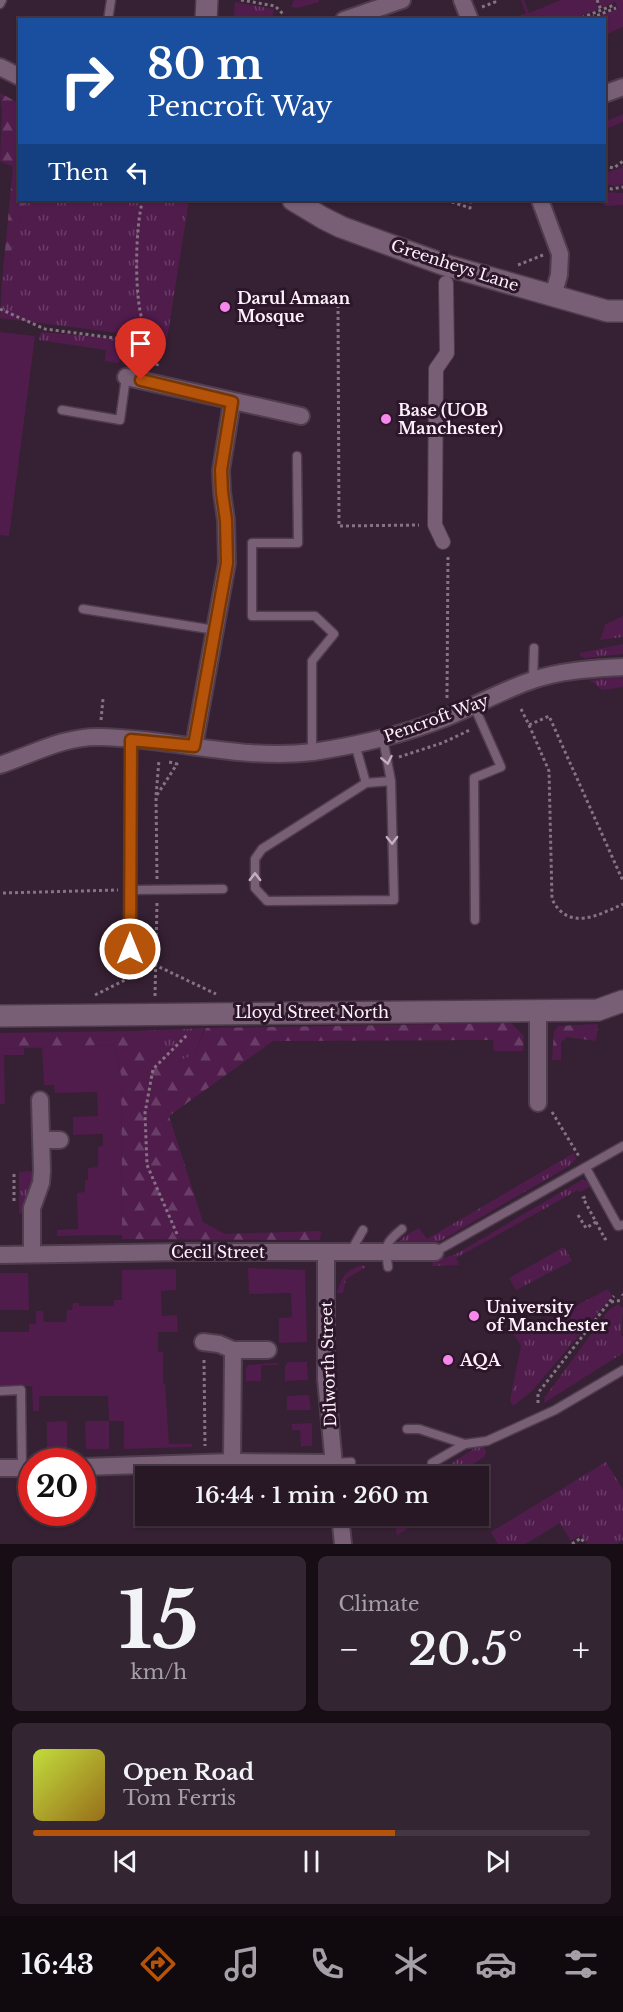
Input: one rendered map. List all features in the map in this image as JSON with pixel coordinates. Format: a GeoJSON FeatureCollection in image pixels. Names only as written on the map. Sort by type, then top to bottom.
{"type":"FeatureCollection","features":[{"type":"Feature","properties":{"kind":"street"},"geometry":{"type":"LineString","coordinates":[[206,18],[207,0]]}},
{"type":"Feature","properties":{"kind":"street"},"geometry":{"type":"LineString","coordinates":[[350,18],[402,0]]}},
{"type":"Feature","properties":{"kind":"street"},"geometry":{"type":"LineString","coordinates":[[462,0],[473,14]]}},
{"type":"Feature","properties":{"kind":"street"},"geometry":{"type":"LineString","coordinates":[[0,67],[18,75]]}},
{"type":"Feature","properties":{"kind":"street"},"geometry":{"type":"LineString","coordinates":[[606,93],[623,87]]}},
{"type":"Feature","properties":{"kind":"street","name":"Greenheys Lane"},"geometry":{"type":"LineString","coordinates":[[295,201],[322,218],[445,265],[607,311],[623,311]]}},
{"type":"Feature","properties":{"kind":"street"},"geometry":{"type":"LineString","coordinates":[[540,201],[560,254],[559,274],[553,296]]}},
{"type":"Feature","properties":{"kind":"street"},"geometry":{"type":"LineString","coordinates":[[443,542],[435,525],[436,369],[447,353],[446,283]]}},
{"type":"Feature","properties":{"kind":"street"},"geometry":{"type":"LineString","coordinates":[[126,377],[301,416]]}},
{"type":"Feature","properties":{"kind":"street"},"geometry":{"type":"LineString","coordinates":[[194,746],[228,551],[221,470],[232,402]]}},
{"type":"Feature","properties":{"kind":"street","name":"Pencroft Way"},"geometry":{"type":"LineString","coordinates":[[0,765],[68,740],[99,737],[131,746],[194,746],[230,752],[274,755],[312,752],[383,739],[474,706],[533,679],[574,671],[623,666]]}},
{"type":"Feature","properties":{"kind":"street","name":"Lloyd Street North"},"geometry":{"type":"LineString","coordinates":[[0,1016],[598,1010],[623,1001]]}},
{"type":"Feature","properties":{"kind":"street"},"geometry":{"type":"LineString","coordinates":[[538,1011],[538,1103]]}},
{"type":"Feature","properties":{"kind":"street"},"geometry":{"type":"LineString","coordinates":[[32,1254],[32,1208],[40,1183],[42,1140],[40,1100]]}},
{"type":"Feature","properties":{"kind":"street"},"geometry":{"type":"LineString","coordinates":[[42,1140],[60,1140]]}},
{"type":"Feature","properties":{"kind":"street","name":"Dilworth Street"},"geometry":{"type":"LineString","coordinates":[[326,1252],[326,1379],[334,1466]]}},
{"type":"Feature","properties":{"kind":"street","name":"Cecil Street"},"geometry":{"type":"LineString","coordinates":[[0,1255],[350,1252],[387,1260],[435,1252]]}},
{"type":"Feature","properties":{"kind":"street"},"geometry":{"type":"LineString","coordinates":[[203,1347],[219,1344],[233,1350],[268,1350]]}},
{"type":"Feature","properties":{"kind":"street"},"geometry":{"type":"LineString","coordinates":[[232,1462],[233,1350]]}},
{"type":"Feature","properties":{"kind":"street"},"geometry":{"type":"LineString","coordinates":[[96,1467],[232,1462],[290,1466]]}},
{"type":"Feature","properties":{"kind":"street"},"geometry":{"type":"LineString","coordinates":[[0,1468],[18,1468]]}},
{"type":"Feature","properties":{"kind":"street"},"geometry":{"type":"LineString","coordinates":[[341,1526],[343,1544]]}},
{"type":"Feature","properties":{"kind":"lane"},"geometry":{"type":"LineString","coordinates":[[108,18],[111,0]]}},
{"type":"Feature","properties":{"kind":"lane"},"geometry":{"type":"LineString","coordinates":[[62,410],[120,420],[126,377]]}},
{"type":"Feature","properties":{"kind":"lane"},"geometry":{"type":"LineString","coordinates":[[297,456],[298,543],[252,543],[252,616],[315,616],[334,634],[312,661],[312,752]]}},
{"type":"Feature","properties":{"kind":"lane"},"geometry":{"type":"LineString","coordinates":[[83,609],[215,630]]}},
{"type":"Feature","properties":{"kind":"lane"},"geometry":{"type":"LineString","coordinates":[[533,679],[534,648]]}},
{"type":"Feature","properties":{"kind":"lane"},"geometry":{"type":"LineString","coordinates":[[474,706],[501,767],[474,778],[475,921]]}},
{"type":"Feature","properties":{"kind":"lane"},"geometry":{"type":"LineString","coordinates":[[383,739],[391,781],[394,900],[267,901],[255,888],[255,859],[262,849],[366,783],[391,781]]}},
{"type":"Feature","properties":{"kind":"lane"},"geometry":{"type":"LineString","coordinates":[[355,744],[366,783]]}},
{"type":"Feature","properties":{"kind":"lane"},"geometry":{"type":"LineString","coordinates":[[130,949],[131,746]]}},
{"type":"Feature","properties":{"kind":"lane"},"geometry":{"type":"LineString","coordinates":[[130,890],[223,890]]}},
{"type":"Feature","properties":{"kind":"lane"},"geometry":{"type":"LineString","coordinates":[[435,1252],[623,1146]]}},
{"type":"Feature","properties":{"kind":"lane"},"geometry":{"type":"LineString","coordinates":[[586,1168],[618,1226],[623,1225]]}},
{"type":"Feature","properties":{"kind":"lane"},"geometry":{"type":"LineString","coordinates":[[387,1260],[387,1242],[402,1228]]}},
{"type":"Feature","properties":{"kind":"lane"},"geometry":{"type":"LineString","coordinates":[[350,1252],[363,1230]]}},
{"type":"Feature","properties":{"kind":"lane"},"geometry":{"type":"LineString","coordinates":[[432,1463],[465,1444],[486,1441],[538,1418],[623,1370]]}},
{"type":"Feature","properties":{"kind":"lane"},"geometry":{"type":"LineString","coordinates":[[0,1390],[21,1390],[25,1448]]}},
{"type":"Feature","properties":{"kind":"lane"},"geometry":{"type":"LineString","coordinates":[[407,1429],[419,1429],[465,1444]]}},
{"type":"Feature","properties":{"kind":"lane"},"geometry":{"type":"LineString","coordinates":[[341,1466],[351,1462]]}},
{"type":"Feature","properties":{"kind":"path"},"geometry":{"type":"LineString","coordinates":[[241,0],[275,6],[284,15]]}},
{"type":"Feature","properties":{"kind":"path"},"geometry":{"type":"LineString","coordinates":[[473,14],[495,2],[494,0]]}},
{"type":"Feature","properties":{"kind":"path"},"geometry":{"type":"LineString","coordinates":[[597,0],[601,10]]}},
{"type":"Feature","properties":{"kind":"path"},"geometry":{"type":"LineString","coordinates":[[581,18],[615,6],[588,18]]}},
{"type":"Feature","properties":{"kind":"path"},"geometry":{"type":"LineString","coordinates":[[606,166],[614,168],[623,161]]}},
{"type":"Feature","properties":{"kind":"path"},"geometry":{"type":"LineString","coordinates":[[606,188],[623,187]]}},
{"type":"Feature","properties":{"kind":"path"},"geometry":{"type":"LineString","coordinates":[[143,201],[139,211],[136,242],[139,300],[145,328],[160,344]]}},
{"type":"Feature","properties":{"kind":"path"},"geometry":{"type":"LineString","coordinates":[[449,201],[470,208],[471,201]]}},
{"type":"Feature","properties":{"kind":"path"},"geometry":{"type":"LineString","coordinates":[[511,267],[547,253]]}},
{"type":"Feature","properties":{"kind":"path"},"geometry":{"type":"LineString","coordinates":[[338,305],[339,526],[435,525]]}},
{"type":"Feature","properties":{"kind":"path"},"geometry":{"type":"LineString","coordinates":[[0,309],[45,328],[160,344]]}},
{"type":"Feature","properties":{"kind":"path"},"geometry":{"type":"LineString","coordinates":[[155,383],[160,344]]}},
{"type":"Feature","properties":{"kind":"path"},"geometry":{"type":"LineString","coordinates":[[443,542],[449,557],[447,702]]}},
{"type":"Feature","properties":{"kind":"path"},"geometry":{"type":"LineString","coordinates":[[99,737],[103,699]]}},
{"type":"Feature","properties":{"kind":"path"},"geometry":{"type":"LineString","coordinates":[[521,710],[549,771],[552,899],[555,905],[571,917],[579,918],[595,916],[623,904]]}},
{"type":"Feature","properties":{"kind":"path"},"geometry":{"type":"LineString","coordinates":[[529,725],[549,716],[623,880]]}},
{"type":"Feature","properties":{"kind":"path"},"geometry":{"type":"LineString","coordinates":[[399,757],[442,743],[474,729]]}},
{"type":"Feature","properties":{"kind":"path"},"geometry":{"type":"LineString","coordinates":[[131,746],[177,764],[156,796]]}},
{"type":"Feature","properties":{"kind":"path"},"geometry":{"type":"LineString","coordinates":[[3,893],[130,890]]}},
{"type":"Feature","properties":{"kind":"path"},"geometry":{"type":"LineString","coordinates":[[93,997],[155,965],[218,995]]}},
{"type":"Feature","properties":{"kind":"path"},"geometry":{"type":"LineString","coordinates":[[180,1240],[147,1166],[145,1113],[153,1069],[193,1029]]}},
{"type":"Feature","properties":{"kind":"path"},"geometry":{"type":"LineString","coordinates":[[538,1103],[552,1111],[586,1168]]}},
{"type":"Feature","properties":{"kind":"path"},"geometry":{"type":"LineString","coordinates":[[14,1174],[15,1206]]}},
{"type":"Feature","properties":{"kind":"path"},"geometry":{"type":"LineString","coordinates":[[588,1196],[610,1239],[606,1239],[596,1222],[583,1198],[588,1196]]}},
{"type":"Feature","properties":{"kind":"path"},"geometry":{"type":"LineString","coordinates":[[579,1215],[586,1228],[596,1222]]}},
{"type":"Feature","properties":{"kind":"path"},"geometry":{"type":"LineString","coordinates":[[538,1418],[538,1394],[612,1302],[614,1296]]}},
{"type":"Feature","properties":{"kind":"path"},"geometry":{"type":"LineString","coordinates":[[612,1302],[623,1296]]}},
{"type":"Feature","properties":{"kind":"path"},"geometry":{"type":"LineString","coordinates":[[203,1347],[206,1451]]}},
{"type":"Feature","properties":{"kind":"path"},"geometry":{"type":"LineString","coordinates":[[572,1544],[581,1538],[585,1544]]}},
{"type":"Feature","properties":{"kind":"green space"},"geometry":{"type":"Polygon","coordinates":[[[294,0],[319,0],[319,2],[298,8],[291,7],[294,0]]]}},
{"type":"Feature","properties":{"kind":"green space"},"geometry":{"type":"Polygon","coordinates":[[[521,0],[524,0],[529,13],[561,0],[595,0],[599,9],[574,18],[513,18],[526,13],[521,0]]]}},
{"type":"Feature","properties":{"kind":"green space"},"geometry":{"type":"Polygon","coordinates":[[[598,0],[623,0],[623,27],[606,35],[606,18],[593,18],[618,9],[615,2],[601,8],[598,0]]]}},
{"type":"Feature","properties":{"kind":"green space"},"geometry":{"type":"Polygon","coordinates":[[[235,2],[274,9],[272,18],[234,18],[235,2]]]}},
{"type":"Feature","properties":{"kind":"green space"},"geometry":{"type":"Polygon","coordinates":[[[0,93],[18,102],[18,201],[26,201],[2,281],[13,167],[0,161],[2,111],[0,93]]]}},
{"type":"Feature","properties":{"kind":"green space"},"geometry":{"type":"Polygon","coordinates":[[[623,114],[623,122],[606,129],[606,122],[623,114]]]}},
{"type":"Feature","properties":{"kind":"green space"},"geometry":{"type":"Polygon","coordinates":[[[623,167],[623,184],[615,186],[606,184],[606,170],[609,172],[623,167]]]}},
{"type":"Feature","properties":{"kind":"green space"},"geometry":{"type":"Polygon","coordinates":[[[606,192],[623,193],[623,205],[607,206],[594,201],[606,201],[606,192]]]}},
{"type":"Feature","properties":{"kind":"green space"},"geometry":{"type":"Polygon","coordinates":[[[26,201],[189,201],[167,339],[0,318],[2,281],[26,201]]]}},
{"type":"Feature","properties":{"kind":"green space"},"geometry":{"type":"Polygon","coordinates":[[[0,332],[35,336],[9,536],[0,535],[0,332]]]}},
{"type":"Feature","properties":{"kind":"green space"},"geometry":{"type":"Polygon","coordinates":[[[41,332],[137,340],[136,344],[141,349],[141,363],[121,359],[118,363],[105,361],[106,350],[39,340],[41,332]]]}},
{"type":"Feature","properties":{"kind":"green space"},"geometry":{"type":"Polygon","coordinates":[[[623,616],[623,637],[600,640],[606,624],[623,616]]]}},
{"type":"Feature","properties":{"kind":"green space"},"geometry":{"type":"Polygon","coordinates":[[[623,644],[623,654],[585,658],[580,656],[580,653],[623,644]]]}},
{"type":"Feature","properties":{"kind":"green space"},"geometry":{"type":"Polygon","coordinates":[[[623,676],[623,687],[602,690],[590,680],[623,676]]]}},
{"type":"Feature","properties":{"kind":"green space"},"geometry":{"type":"Polygon","coordinates":[[[511,1023],[524,1036],[523,1051],[494,1051],[493,1040],[273,1041],[169,1116],[203,1222],[225,1234],[321,1231],[320,1240],[122,1239],[121,1076],[115,1045],[0,1049],[0,1033],[135,1031],[145,1046],[164,1062],[181,1060],[194,1055],[206,1028],[511,1023]]]}},
{"type":"Feature","properties":{"kind":"green space"},"geometry":{"type":"Polygon","coordinates":[[[598,1024],[596,1041],[567,1037],[561,1042],[561,1060],[552,1060],[554,1032],[558,1026],[598,1024]]]}},
{"type":"Feature","properties":{"kind":"green space"},"geometry":{"type":"Polygon","coordinates":[[[205,1028],[194,1055],[181,1060],[164,1062],[145,1046],[135,1031],[205,1028]]]}},
{"type":"Feature","properties":{"kind":"green space"},"geometry":{"type":"Polygon","coordinates":[[[115,1045],[121,1076],[122,1235],[57,1236],[57,1230],[78,1229],[77,1193],[85,1192],[88,1168],[98,1167],[98,1147],[103,1146],[103,1134],[73,1135],[73,1117],[98,1116],[97,1092],[55,1093],[54,1085],[44,1085],[42,1047],[115,1045]]]}},
{"type":"Feature","properties":{"kind":"green space"},"geometry":{"type":"Polygon","coordinates":[[[24,1048],[24,1055],[4,1055],[5,1104],[0,1104],[0,1049],[24,1048]]]}},
{"type":"Feature","properties":{"kind":"green space"},"geometry":{"type":"Polygon","coordinates":[[[574,1153],[576,1159],[569,1166],[435,1244],[395,1245],[406,1235],[419,1228],[427,1239],[574,1153]]]}},
{"type":"Feature","properties":{"kind":"green space"},"geometry":{"type":"Polygon","coordinates":[[[32,1171],[33,1181],[24,1213],[19,1214],[19,1172],[32,1171]]]}},
{"type":"Feature","properties":{"kind":"green space"},"geometry":{"type":"Polygon","coordinates":[[[582,1180],[588,1181],[591,1186],[580,1192],[578,1190],[456,1258],[459,1265],[432,1266],[433,1261],[454,1255],[582,1180]]]}},
{"type":"Feature","properties":{"kind":"green space"},"geometry":{"type":"Polygon","coordinates":[[[564,1247],[572,1261],[516,1290],[509,1278],[564,1247]]]}},
{"type":"Feature","properties":{"kind":"green space"},"geometry":{"type":"Polygon","coordinates":[[[363,1265],[366,1267],[346,1279],[343,1293],[337,1293],[340,1282],[346,1274],[363,1265]]]}},
{"type":"Feature","properties":{"kind":"green space"},"geometry":{"type":"Polygon","coordinates":[[[248,1268],[305,1270],[307,1342],[279,1343],[279,1318],[292,1317],[291,1293],[249,1294],[248,1268]]]}},
{"type":"Feature","properties":{"kind":"green space"},"geometry":{"type":"Polygon","coordinates":[[[176,1269],[176,1290],[161,1291],[162,1316],[177,1315],[178,1332],[158,1332],[158,1352],[163,1352],[163,1383],[165,1384],[169,1444],[192,1444],[192,1447],[124,1449],[124,1421],[109,1421],[108,1396],[39,1396],[39,1411],[33,1411],[32,1386],[0,1386],[0,1332],[29,1332],[29,1324],[36,1324],[36,1311],[43,1311],[44,1322],[66,1322],[67,1310],[72,1310],[73,1303],[79,1303],[79,1306],[114,1306],[114,1300],[122,1300],[122,1270],[176,1269]]]}},
{"type":"Feature","properties":{"kind":"green space"},"geometry":{"type":"Polygon","coordinates":[[[0,1273],[28,1273],[29,1310],[0,1310],[0,1273]]]}},
{"type":"Feature","properties":{"kind":"green space"},"geometry":{"type":"Polygon","coordinates":[[[608,1289],[612,1296],[532,1391],[513,1406],[510,1400],[521,1346],[513,1333],[530,1323],[533,1328],[608,1289]]]}},
{"type":"Feature","properties":{"kind":"green space"},"geometry":{"type":"Polygon","coordinates":[[[618,1304],[623,1308],[621,1336],[623,1336],[623,1353],[544,1403],[545,1397],[609,1310],[618,1304]]]}},
{"type":"Feature","properties":{"kind":"green space"},"geometry":{"type":"Polygon","coordinates":[[[287,1362],[307,1362],[308,1380],[285,1381],[287,1362]]]}},
{"type":"Feature","properties":{"kind":"green space"},"geometry":{"type":"Polygon","coordinates":[[[278,1363],[278,1365],[261,1365],[261,1381],[246,1381],[248,1365],[278,1363]]]}},
{"type":"Feature","properties":{"kind":"green space"},"geometry":{"type":"Polygon","coordinates":[[[309,1395],[311,1410],[287,1410],[287,1396],[309,1395]]]}},
{"type":"Feature","properties":{"kind":"green space"},"geometry":{"type":"Polygon","coordinates":[[[67,1421],[67,1448],[47,1448],[47,1422],[67,1421]]]}},
{"type":"Feature","properties":{"kind":"green space"},"geometry":{"type":"Polygon","coordinates":[[[85,1421],[109,1421],[109,1449],[86,1448],[85,1421]]]}},
{"type":"Feature","properties":{"kind":"green space"},"geometry":{"type":"Polygon","coordinates":[[[312,1423],[312,1446],[301,1446],[300,1430],[292,1430],[292,1424],[312,1423]]]}},
{"type":"Feature","properties":{"kind":"green space"},"geometry":{"type":"Polygon","coordinates":[[[483,1446],[485,1456],[470,1466],[454,1466],[452,1463],[475,1448],[483,1446]]]}},
{"type":"Feature","properties":{"kind":"green space"},"geometry":{"type":"Polygon","coordinates":[[[606,1462],[623,1490],[623,1540],[617,1544],[587,1544],[581,1535],[571,1541],[560,1523],[525,1544],[498,1544],[491,1532],[606,1462]]]}},
{"type":"Feature","properties":{"kind":"green space"},"geometry":{"type":"Polygon","coordinates":[[[396,1526],[411,1526],[397,1535],[396,1526]]]}},
{"type":"Feature","properties":{"kind":"place","name":"Darul Amaan Mosque"},"geometry":{"type":"Point","coordinates":[225,307]}},
{"type":"Feature","properties":{"kind":"place","name":"Base (UOB Manchester)"},"geometry":{"type":"Point","coordinates":[386,419]}},
{"type":"Feature","properties":{"kind":"place","name":"University of Manchester"},"geometry":{"type":"Point","coordinates":[474,1316]}},
{"type":"Feature","properties":{"kind":"place","name":"AQA"},"geometry":{"type":"Point","coordinates":[448,1360]}},
{"type":"Feature","properties":{"kind":"route"},"geometry":{"type":"LineString","coordinates":[[130,949],[131,740],[194,746],[227,563],[221,470],[232,402],[141,380]]}}]}
